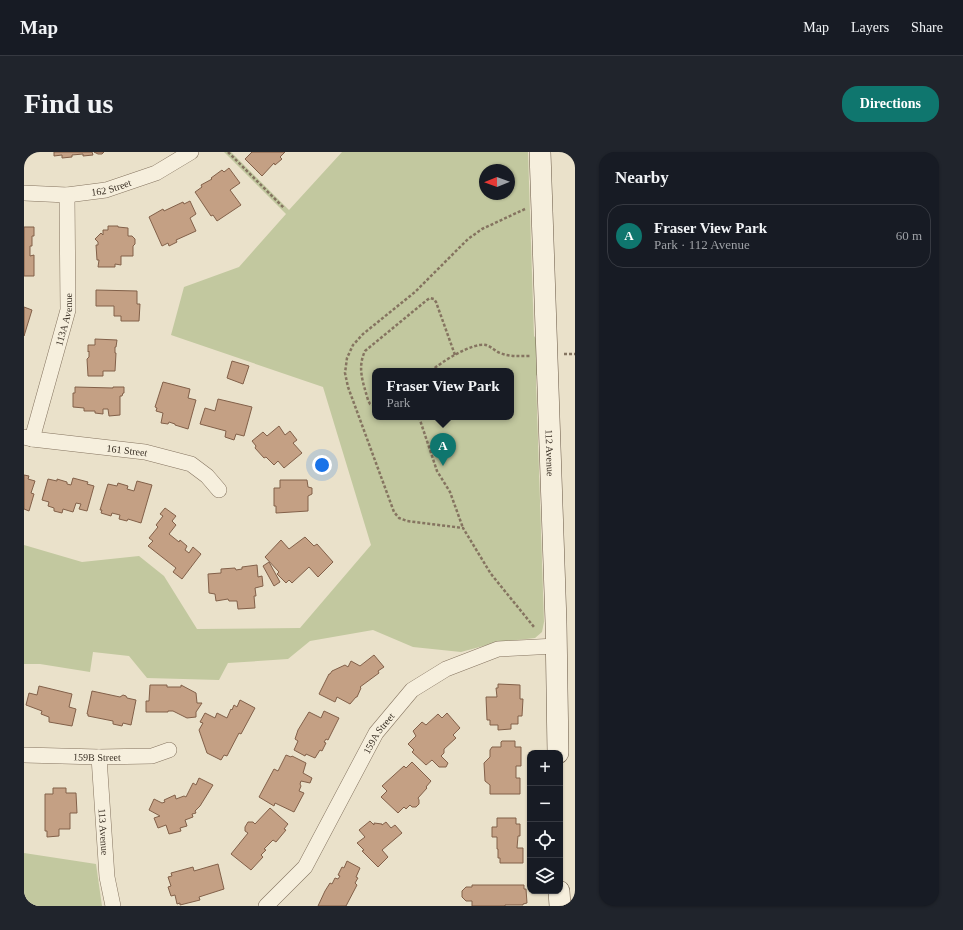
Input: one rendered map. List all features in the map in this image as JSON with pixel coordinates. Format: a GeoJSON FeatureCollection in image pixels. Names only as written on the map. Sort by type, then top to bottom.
{"type":"FeatureCollection","features":[{"type":"Feature","properties":{"kind":"street","name":"162 Street"},"geometry":{"type":"LineString","coordinates":[[24,193],[67,195],[106,190],[156,173],[191,152]]}},
{"type":"Feature","properties":{"kind":"street","name":"112 Avenue"},"geometry":{"type":"LineString","coordinates":[[540,152],[566,646],[558,750]]}},
{"type":"Feature","properties":{"kind":"street","name":"113A Avenue"},"geometry":{"type":"LineString","coordinates":[[28,438],[68,310],[67,195]]}},
{"type":"Feature","properties":{"kind":"street","name":"161 Street"},"geometry":{"type":"LineString","coordinates":[[28,438],[146,452],[191,464],[207,476],[219,490]]}},
{"type":"Feature","properties":{"kind":"street","name":"159A Street"},"geometry":{"type":"LineString","coordinates":[[266,906],[305,867],[376,733],[412,690],[446,669],[498,649],[566,646]]}},
{"type":"Feature","properties":{"kind":"street","name":"159B Street"},"geometry":{"type":"LineString","coordinates":[[24,755],[99,757],[152,756],[169,750]]}},
{"type":"Feature","properties":{"kind":"street","name":"113 Avenue"},"geometry":{"type":"LineString","coordinates":[[99,757],[107,877],[113,906]]}},
{"type":"Feature","properties":{"kind":"street"},"geometry":{"type":"LineString","coordinates":[[559,894],[560,906]]}},
{"type":"Feature","properties":{"kind":"path"},"geometry":{"type":"LineString","coordinates":[[228,152],[284,208]]}},
{"type":"Feature","properties":{"kind":"path"},"geometry":{"type":"LineString","coordinates":[[463,528],[407,521],[399,518],[394,512],[348,387],[346,373],[347,358],[353,345],[363,334],[415,292],[468,239],[482,229],[524,209],[528,209]]}},
{"type":"Feature","properties":{"kind":"path"},"geometry":{"type":"LineString","coordinates":[[372,405],[368,400],[360,371],[362,357],[365,351],[430,298],[434,299],[436,302],[455,355]]}},
{"type":"Feature","properties":{"kind":"path"},"geometry":{"type":"LineString","coordinates":[[436,368],[455,355],[478,345],[485,345],[508,355],[533,356]]}},
{"type":"Feature","properties":{"kind":"path"},"geometry":{"type":"LineString","coordinates":[[420,420],[437,471],[450,492],[463,528],[492,574],[534,627]]}},
{"type":"Feature","properties":{"kind":"green space"},"geometry":{"type":"Polygon","coordinates":[[[224,152],[231,152],[289,210],[342,152],[528,152],[534,336],[539,342],[539,372],[536,376],[536,380],[544,622],[542,632],[535,638],[498,642],[461,652],[413,647],[373,630],[310,641],[288,659],[228,663],[219,680],[147,678],[129,656],[93,652],[90,672],[40,664],[24,664],[24,545],[82,562],[139,556],[164,576],[197,629],[300,628],[371,545],[323,387],[171,335],[184,287],[239,267],[286,214],[224,152]]]}},
{"type":"Feature","properties":{"kind":"green space"},"geometry":{"type":"Polygon","coordinates":[[[24,853],[96,864],[102,906],[24,906],[24,853]]]}},
{"type":"Feature","properties":{"kind":"building"},"geometry":{"type":"Polygon","coordinates":[[[54,152],[92,152],[93,155],[72,155],[72,157],[62,158],[62,155],[54,156],[54,152]]]}},
{"type":"Feature","properties":{"kind":"building"},"geometry":{"type":"Polygon","coordinates":[[[94,152],[104,152],[102,154],[98,154],[94,152]]]}},
{"type":"Feature","properties":{"kind":"building"},"geometry":{"type":"Polygon","coordinates":[[[252,152],[285,152],[280,157],[282,159],[275,165],[274,163],[262,176],[245,159],[252,152]]]}},
{"type":"Feature","properties":{"kind":"building"},"geometry":{"type":"Polygon","coordinates":[[[229,168],[240,183],[230,190],[241,205],[217,221],[213,215],[211,216],[195,192],[202,187],[201,185],[212,179],[211,178],[222,170],[224,172],[229,168]]]}},
{"type":"Feature","properties":{"kind":"building"},"geometry":{"type":"Polygon","coordinates":[[[190,201],[196,214],[190,218],[196,231],[176,240],[177,242],[169,246],[168,243],[162,246],[149,217],[163,209],[164,211],[183,202],[184,204],[190,201]]]}},
{"type":"Feature","properties":{"kind":"building"},"geometry":{"type":"Polygon","coordinates":[[[108,226],[128,228],[128,236],[132,236],[135,239],[133,256],[121,256],[121,265],[115,264],[115,267],[98,267],[99,260],[97,260],[96,245],[98,245],[98,242],[95,239],[101,233],[103,235],[103,230],[108,230],[108,226]]]}},
{"type":"Feature","properties":{"kind":"building"},"geometry":{"type":"Polygon","coordinates":[[[24,227],[34,227],[32,246],[30,246],[30,256],[34,255],[34,276],[24,276],[24,227]]]}},
{"type":"Feature","properties":{"kind":"building"},"geometry":{"type":"Polygon","coordinates":[[[96,290],[137,291],[137,304],[140,304],[139,321],[121,321],[121,316],[114,316],[114,306],[96,306],[96,290]]]}},
{"type":"Feature","properties":{"kind":"building"},"geometry":{"type":"Polygon","coordinates":[[[24,307],[32,310],[24,336],[24,307]]]}},
{"type":"Feature","properties":{"kind":"building"},"geometry":{"type":"Polygon","coordinates":[[[95,339],[117,340],[115,347],[115,371],[103,371],[103,376],[88,376],[88,345],[95,345],[95,339]]]}},
{"type":"Feature","properties":{"kind":"building"},"geometry":{"type":"Polygon","coordinates":[[[232,361],[249,366],[243,384],[227,378],[232,361]]]}},
{"type":"Feature","properties":{"kind":"building"},"geometry":{"type":"Polygon","coordinates":[[[163,382],[190,389],[188,398],[196,400],[188,429],[169,422],[168,424],[161,423],[163,413],[156,411],[157,408],[155,407],[163,382]]]}},
{"type":"Feature","properties":{"kind":"building"},"geometry":{"type":"Polygon","coordinates":[[[75,387],[124,387],[124,393],[120,396],[120,415],[109,416],[108,409],[103,409],[103,414],[95,413],[95,411],[84,411],[84,408],[73,407],[73,393],[75,393],[75,387]]]}},
{"type":"Feature","properties":{"kind":"building"},"geometry":{"type":"Polygon","coordinates":[[[218,399],[252,407],[244,436],[236,434],[234,440],[225,437],[226,431],[200,424],[205,408],[215,411],[218,399]]]}},
{"type":"Feature","properties":{"kind":"building"},"geometry":{"type":"Polygon","coordinates":[[[279,426],[285,435],[290,431],[297,440],[293,443],[302,453],[284,468],[278,461],[274,465],[266,457],[264,458],[255,448],[256,446],[252,441],[263,432],[267,436],[279,426]]]}},
{"type":"Feature","properties":{"kind":"building"},"geometry":{"type":"Polygon","coordinates":[[[24,475],[29,476],[28,479],[35,481],[31,493],[34,494],[29,511],[24,509],[24,475]]]}},
{"type":"Feature","properties":{"kind":"building"},"geometry":{"type":"Polygon","coordinates":[[[73,478],[88,482],[87,484],[94,486],[87,511],[79,509],[81,504],[76,503],[73,512],[63,509],[62,513],[54,511],[54,508],[48,506],[49,502],[42,500],[48,479],[57,481],[57,479],[71,485],[73,478]]]}},
{"type":"Feature","properties":{"kind":"building"},"geometry":{"type":"Polygon","coordinates":[[[280,480],[307,480],[308,487],[312,488],[312,494],[308,496],[308,511],[276,513],[276,506],[274,506],[274,488],[280,488],[280,480]]]}},
{"type":"Feature","properties":{"kind":"building"},"geometry":{"type":"Polygon","coordinates":[[[137,481],[152,485],[141,523],[128,519],[127,521],[119,519],[120,515],[112,513],[111,516],[101,513],[102,510],[100,510],[108,484],[117,486],[118,483],[128,486],[127,489],[134,491],[137,481]]]}},
{"type":"Feature","properties":{"kind":"building"},"geometry":{"type":"Polygon","coordinates":[[[165,508],[176,516],[172,521],[176,525],[169,534],[187,546],[185,550],[189,553],[193,547],[201,554],[182,579],[173,572],[176,568],[148,546],[153,541],[149,538],[158,527],[156,525],[163,516],[160,514],[165,508]]]}},
{"type":"Feature","properties":{"kind":"building"},"geometry":{"type":"Polygon","coordinates":[[[305,537],[314,546],[317,544],[333,562],[318,577],[309,567],[292,583],[289,580],[286,583],[277,574],[279,572],[265,557],[281,540],[289,549],[305,537]]]}},
{"type":"Feature","properties":{"kind":"building"},"geometry":{"type":"Polygon","coordinates":[[[269,562],[280,582],[274,586],[263,566],[269,562]]]}},
{"type":"Feature","properties":{"kind":"building"},"geometry":{"type":"Polygon","coordinates":[[[257,565],[258,577],[262,576],[263,586],[255,588],[255,608],[238,609],[237,601],[229,601],[228,599],[216,601],[215,594],[209,593],[208,574],[221,573],[221,569],[235,568],[236,570],[242,569],[242,567],[257,565]]]}},
{"type":"Feature","properties":{"kind":"building"},"geometry":{"type":"Polygon","coordinates":[[[374,655],[384,667],[378,671],[379,673],[360,687],[361,688],[357,697],[350,704],[337,697],[335,702],[319,694],[332,671],[345,665],[348,667],[351,661],[360,666],[374,655]]]}},
{"type":"Feature","properties":{"kind":"building"},"geometry":{"type":"Polygon","coordinates":[[[498,684],[520,685],[520,699],[523,699],[522,716],[518,716],[518,724],[511,724],[511,729],[498,730],[498,725],[490,725],[490,720],[487,720],[486,697],[497,697],[496,688],[498,688],[498,684]]]}},
{"type":"Feature","properties":{"kind":"building"},"geometry":{"type":"Polygon","coordinates":[[[150,685],[181,687],[181,685],[196,693],[197,703],[202,703],[196,712],[196,717],[187,718],[173,711],[146,712],[146,701],[149,701],[150,685]]]}},
{"type":"Feature","properties":{"kind":"building"},"geometry":{"type":"Polygon","coordinates":[[[39,686],[72,694],[69,707],[76,709],[72,726],[49,722],[49,717],[41,714],[42,711],[26,705],[29,693],[37,695],[39,686]]]}},
{"type":"Feature","properties":{"kind":"building"},"geometry":{"type":"Polygon","coordinates":[[[92,691],[120,697],[123,695],[127,698],[136,700],[131,725],[123,723],[122,726],[113,724],[113,721],[88,716],[87,714],[92,691]]]}},
{"type":"Feature","properties":{"kind":"building"},"geometry":{"type":"Polygon","coordinates":[[[240,700],[255,708],[241,734],[239,733],[227,756],[224,755],[221,760],[207,753],[199,730],[203,723],[200,722],[205,713],[215,718],[217,713],[227,718],[231,709],[232,710],[234,705],[237,707],[240,700]]]}},
{"type":"Feature","properties":{"kind":"building"},"geometry":{"type":"Polygon","coordinates":[[[324,711],[339,718],[328,740],[326,739],[324,742],[326,743],[322,751],[320,750],[315,758],[306,754],[305,756],[294,750],[298,741],[295,739],[298,730],[309,712],[321,718],[324,711]]]}},
{"type":"Feature","properties":{"kind":"building"},"geometry":{"type":"Polygon","coordinates":[[[447,713],[460,728],[453,735],[456,738],[444,749],[444,753],[441,756],[448,763],[446,767],[439,767],[432,760],[426,765],[412,752],[414,750],[408,744],[416,736],[413,731],[422,722],[426,725],[438,714],[442,718],[447,713]]]}},
{"type":"Feature","properties":{"kind":"building"},"geometry":{"type":"Polygon","coordinates":[[[502,741],[515,741],[515,747],[521,747],[521,766],[516,766],[516,778],[520,778],[520,794],[490,794],[490,785],[485,781],[484,763],[490,757],[490,750],[492,747],[501,747],[502,741]]]}},
{"type":"Feature","properties":{"kind":"building"},"geometry":{"type":"Polygon","coordinates":[[[286,755],[292,756],[306,763],[303,773],[312,778],[310,783],[301,781],[299,791],[304,793],[294,812],[275,803],[274,806],[259,797],[274,769],[278,771],[286,755]]]}},
{"type":"Feature","properties":{"kind":"building"},"geometry":{"type":"Polygon","coordinates":[[[412,762],[431,781],[418,798],[419,804],[416,807],[412,807],[410,805],[406,809],[404,807],[398,813],[381,797],[387,791],[382,786],[404,766],[406,768],[412,762]]]}},
{"type":"Feature","properties":{"kind":"building"},"geometry":{"type":"Polygon","coordinates":[[[199,778],[213,785],[200,806],[195,811],[196,813],[192,814],[193,817],[185,820],[187,826],[180,828],[181,831],[169,834],[166,825],[158,828],[154,818],[160,816],[149,810],[154,799],[162,803],[165,802],[164,800],[175,795],[176,799],[184,796],[186,797],[193,783],[196,785],[199,778]]]}},
{"type":"Feature","properties":{"kind":"building"},"geometry":{"type":"Polygon","coordinates":[[[53,788],[66,788],[66,793],[76,793],[77,813],[70,813],[70,829],[59,829],[59,836],[47,837],[47,831],[45,831],[45,794],[53,794],[53,788]]]}},
{"type":"Feature","properties":{"kind":"building"},"geometry":{"type":"Polygon","coordinates":[[[270,808],[288,824],[284,829],[286,830],[276,842],[273,840],[264,849],[266,850],[261,855],[263,857],[251,870],[231,854],[248,833],[245,831],[245,827],[248,822],[253,822],[255,824],[270,808]]]}},
{"type":"Feature","properties":{"kind":"building"},"geometry":{"type":"Polygon","coordinates":[[[497,818],[516,818],[516,824],[520,824],[520,836],[518,836],[517,848],[523,848],[523,863],[500,863],[500,858],[498,858],[497,837],[492,837],[492,827],[497,827],[497,818]]]}},
{"type":"Feature","properties":{"kind":"building"},"geometry":{"type":"Polygon","coordinates":[[[370,821],[374,825],[374,823],[382,825],[386,822],[391,828],[395,825],[402,833],[382,850],[388,857],[378,867],[362,851],[364,850],[357,843],[365,837],[359,830],[370,821]]]}},
{"type":"Feature","properties":{"kind":"building"},"geometry":{"type":"Polygon","coordinates":[[[347,861],[360,868],[356,877],[358,878],[355,883],[357,885],[346,906],[318,906],[330,883],[332,884],[335,878],[338,879],[340,876],[338,875],[342,867],[344,868],[347,861]]]}},
{"type":"Feature","properties":{"kind":"building"},"geometry":{"type":"Polygon","coordinates":[[[218,864],[224,889],[199,897],[200,900],[180,905],[180,903],[177,904],[175,895],[171,896],[168,887],[171,886],[168,877],[172,876],[171,873],[193,867],[194,871],[218,864]]]}},
{"type":"Feature","properties":{"kind":"building"},"geometry":{"type":"Polygon","coordinates":[[[472,885],[524,885],[524,889],[526,889],[527,903],[523,905],[505,906],[472,906],[472,901],[466,901],[462,897],[462,891],[466,887],[472,887],[472,885]]]}},
{"type":"Feature","properties":{"kind":"place","name":"Fraser View Park"},"geometry":{"type":"Point","coordinates":[443,466]}}]}
